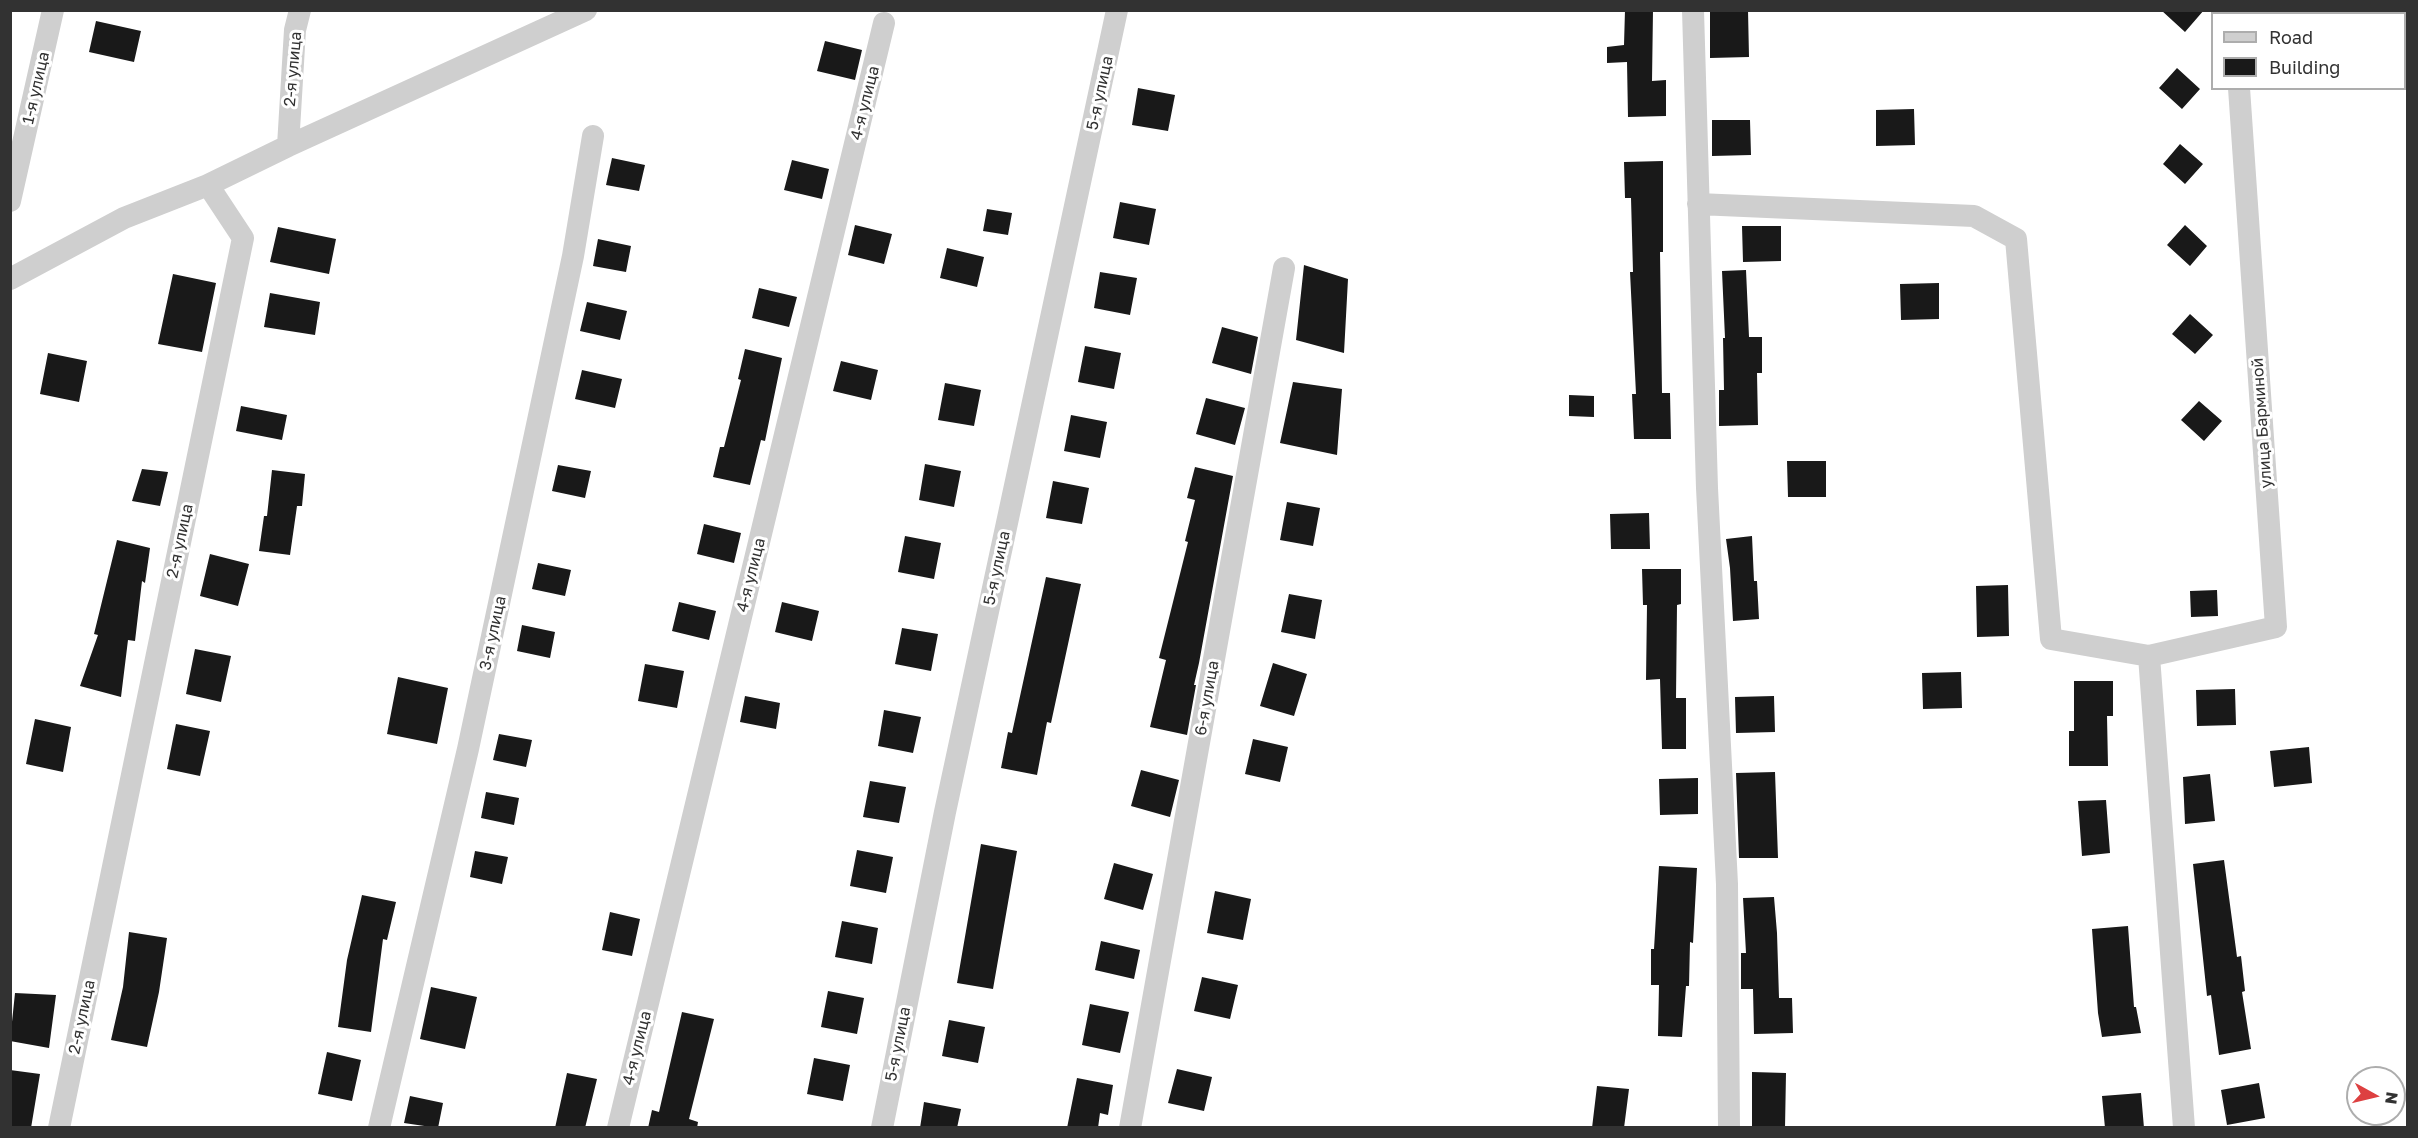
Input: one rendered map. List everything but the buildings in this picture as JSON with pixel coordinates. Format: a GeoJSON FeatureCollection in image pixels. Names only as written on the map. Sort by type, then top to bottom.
{"type":"FeatureCollection","features":[{"type":"Feature","properties":{"kind":"street","name":"1-я улица"},"geometry":{"type":"LineString","coordinates":[[10,201],[53,10]]}},
{"type":"Feature","properties":{"kind":"street","name":"2-я улица"},"geometry":{"type":"LineString","coordinates":[[288,146],[295,30],[300,10]]}},
{"type":"Feature","properties":{"kind":"street"},"geometry":{"type":"LineString","coordinates":[[10,279],[124,218],[208,185],[586,10]]}},
{"type":"Feature","properties":{"kind":"street","name":"5-я улица"},"geometry":{"type":"LineString","coordinates":[[882,1128],[945,812],[1118,10]]}},
{"type":"Feature","properties":{"kind":"street"},"geometry":{"type":"LineString","coordinates":[[1693,10],[1707,488],[1727,884],[1729,1128]]}},
{"type":"Feature","properties":{"kind":"street","name":"4-я улица"},"geometry":{"type":"LineString","coordinates":[[618,1128],[885,23]]}},
{"type":"Feature","properties":{"kind":"street","name":"улица Барминой"},"geometry":{"type":"LineString","coordinates":[[2149,656],[2276,627],[2239,90]]}},
{"type":"Feature","properties":{"kind":"street","name":"3-я улица"},"geometry":{"type":"LineString","coordinates":[[379,1128],[473,726],[573,256],[593,136]]}},
{"type":"Feature","properties":{"kind":"street","name":"2-я улица"},"geometry":{"type":"LineString","coordinates":[[59,1128],[243,238],[208,185]]}},
{"type":"Feature","properties":{"kind":"street"},"geometry":{"type":"LineString","coordinates":[[1698,204],[1974,216],[2016,239],[2050,639],[2149,656],[2184,1128]]}},
{"type":"Feature","properties":{"kind":"street","name":"6-я улица"},"geometry":{"type":"LineString","coordinates":[[1130,1128],[1284,268]]}}]}
